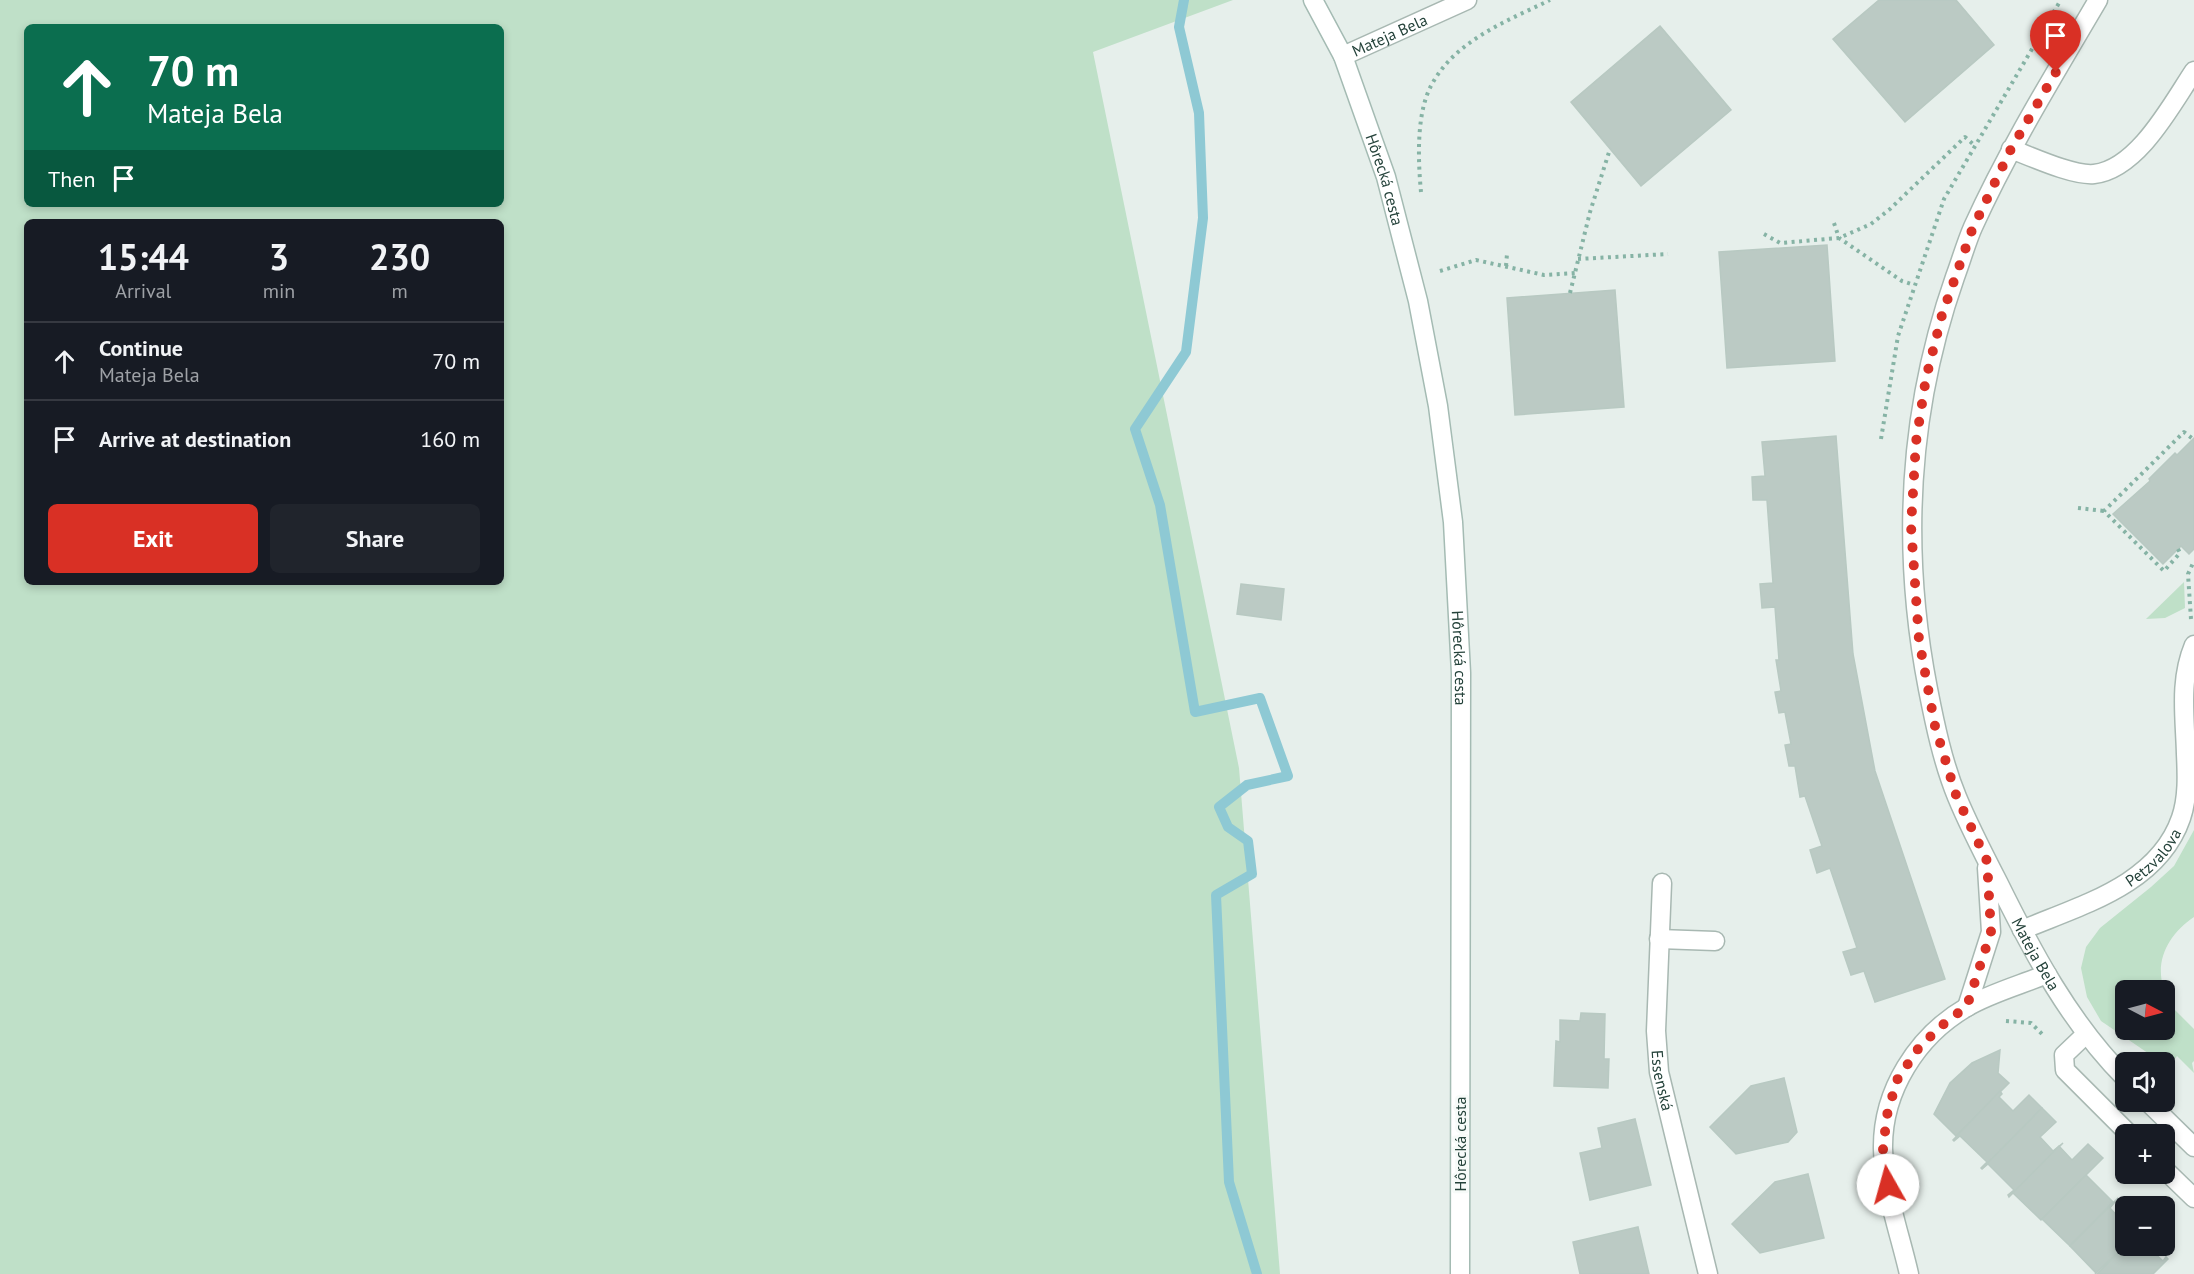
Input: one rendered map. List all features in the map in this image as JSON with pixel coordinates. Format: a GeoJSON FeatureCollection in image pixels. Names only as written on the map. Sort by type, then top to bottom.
{"type":"FeatureCollection","features":[{"type":"Feature","properties":{"kind":"street","name":"Hôrecká cesta"},"geometry":{"type":"LineString","coordinates":[[1313,0],[1343,56],[1386,177],[1418,301],[1438,406],[1452,522],[1461,673],[1460,1274]]}},
{"type":"Feature","properties":{"kind":"street","name":"Mateja Bela"},"geometry":{"type":"LineString","coordinates":[[1343,56],[1467,0]]}},
{"type":"Feature","properties":{"kind":"street","name":"Mateja Bela"},"geometry":{"type":"LineString","coordinates":[[2098,0],[2011,149],[1972,230],[1942,315],[1926,378],[1916,442],[1911,526],[1919,640],[1935,726],[1956,795],[2022,930],[2047,974],[2085,1035],[2115,1067]]}},
{"type":"Feature","properties":{"kind":"street"},"geometry":{"type":"LineString","coordinates":[[2011,149],[2062,169],[2094,174],[2122,164],[2138,151],[2194,71]]}},
{"type":"Feature","properties":{"kind":"street","name":"Petzvalova"},"geometry":{"type":"LineString","coordinates":[[2022,930],[2130,882],[2152,864],[2171,839],[2181,818],[2186,798],[2184,691],[2193,647]]}},
{"type":"Feature","properties":{"kind":"street"},"geometry":{"type":"LineString","coordinates":[[1967,1006],[1991,932],[1987,861]]}},
{"type":"Feature","properties":{"kind":"street","name":"Essenská"},"geometry":{"type":"LineString","coordinates":[[1662,883],[1656,1031],[1659,1072],[1707,1274]]}},
{"type":"Feature","properties":{"kind":"street"},"geometry":{"type":"LineString","coordinates":[[1659,939],[1715,941]]}},
{"type":"Feature","properties":{"kind":"street"},"geometry":{"type":"LineString","coordinates":[[1909,1274],[1888,1185],[1883,1149],[1887,1115],[1897,1080],[1918,1049],[1940,1027],[1967,1006],[2047,974]]}},
{"type":"Feature","properties":{"kind":"street"},"geometry":{"type":"LineString","coordinates":[[2085,1035],[2064,1055],[2065,1070],[2119,1124]]}},
{"type":"Feature","properties":{"kind":"street"},"geometry":{"type":"LineString","coordinates":[[2158,1112],[2194,1148]]}},
{"type":"Feature","properties":{"kind":"street"},"geometry":{"type":"LineString","coordinates":[[2175,1180],[2194,1198]]}},
{"type":"Feature","properties":{"kind":"path"},"geometry":{"type":"LineString","coordinates":[[1764,234],[1780,243],[1839,238],[1871,224],[1890,209],[1965,137],[1974,145]]}},
{"type":"Feature","properties":{"kind":"path"},"geometry":{"type":"LineString","coordinates":[[1570,293],[1590,212],[1610,149]]}},
{"type":"Feature","properties":{"kind":"path"},"geometry":{"type":"LineString","coordinates":[[1834,223],[1839,238],[1902,280],[1914,285]]}},
{"type":"Feature","properties":{"kind":"path"},"geometry":{"type":"LineString","coordinates":[[1506,266],[1507,254]]}},
{"type":"Feature","properties":{"kind":"path"},"geometry":{"type":"LineString","coordinates":[[1578,259],[1668,254]]}},
{"type":"Feature","properties":{"kind":"path"},"geometry":{"type":"LineString","coordinates":[[1440,271],[1476,260],[1544,275],[1575,273]]}},
{"type":"Feature","properties":{"kind":"path"},"geometry":{"type":"LineString","coordinates":[[2104,511],[2184,432],[2193,439]]}},
{"type":"Feature","properties":{"kind":"path"},"geometry":{"type":"LineString","coordinates":[[2145,471],[2151,477]]}},
{"type":"Feature","properties":{"kind":"path"},"geometry":{"type":"LineString","coordinates":[[2078,508],[2104,511],[2150,561],[2164,571],[2180,553],[2178,549]]}},
{"type":"Feature","properties":{"kind":"path"},"geometry":{"type":"LineString","coordinates":[[2193,647],[2188,574],[2194,561]]}},
{"type":"Feature","properties":{"kind":"path"},"geometry":{"type":"LineString","coordinates":[[2004,1020],[2031,1023],[2064,1055]]}},
{"type":"Feature","properties":{"kind":"green space"},"geometry":{"type":"Polygon","coordinates":[[[0,0],[1233,0],[1093,52],[1239,768],[1280,1274],[0,1274],[0,0]]]}},
{"type":"Feature","properties":{"kind":"green space"},"geometry":{"type":"Polygon","coordinates":[[[2184,582],[2185,608],[2165,618],[2146,619],[2184,582]]]}},
{"type":"Feature","properties":{"kind":"green space"},"geometry":{"type":"Polygon","coordinates":[[[2194,830],[2194,917],[2177,931],[2166,949],[2161,968],[2161,980],[2115,980],[2115,1031],[2101,1021],[2087,997],[2081,968],[2086,947],[2100,928],[2174,866],[2194,830]]]}},
{"type":"Feature","properties":{"kind":"green space"},"geometry":{"type":"Polygon","coordinates":[[[2175,1010],[2194,1029],[2194,1061],[2192,1063],[2194,1073],[2177,1056],[2175,1058],[2175,1052],[2146,1052],[2129,1040],[2175,1040],[2175,1010]]]}},
{"type":"Feature","properties":{"kind":"building"},"geometry":{"type":"Polygon","coordinates":[[[1879,0],[1956,0],[1994,45],[1905,122],[1833,39],[1879,0]]]}},
{"type":"Feature","properties":{"kind":"building"},"geometry":{"type":"Polygon","coordinates":[[[1660,26],[1731,110],[1641,186],[1571,102],[1660,26]]]}},
{"type":"Feature","properties":{"kind":"building"},"geometry":{"type":"Polygon","coordinates":[[[1827,245],[1835,361],[1727,368],[1719,252],[1827,245]]]}},
{"type":"Feature","properties":{"kind":"building"},"geometry":{"type":"Polygon","coordinates":[[[1615,290],[1624,407],[1515,415],[1507,298],[1615,290]]]}},
{"type":"Feature","properties":{"kind":"building"},"geometry":{"type":"Polygon","coordinates":[[[1836,436],[1853,654],[1875,771],[1945,979],[1875,1002],[1864,971],[1851,975],[1843,952],[1857,948],[1830,868],[1817,873],[1810,850],[1822,846],[1805,796],[1800,797],[1795,766],[1789,766],[1785,745],[1791,744],[1785,712],[1779,713],[1775,692],[1781,691],[1776,660],[1779,660],[1775,607],[1762,608],[1760,584],[1773,583],[1767,500],[1753,500],[1752,477],[1765,476],[1762,442],[1836,436]]]}},
{"type":"Feature","properties":{"kind":"building"},"geometry":{"type":"Polygon","coordinates":[[[2194,438],[2194,549],[2189,554],[2181,546],[2163,564],[2113,514],[2150,481],[2149,479],[2175,453],[2177,455],[2194,438]]]}},
{"type":"Feature","properties":{"kind":"building"},"geometry":{"type":"Polygon","coordinates":[[[1241,584],[1284,589],[1281,620],[1237,614],[1241,584]]]}},
{"type":"Feature","properties":{"kind":"building"},"geometry":{"type":"Polygon","coordinates":[[[1581,1013],[1605,1014],[1604,1059],[1609,1059],[1608,1088],[1554,1086],[1556,1041],[1560,1042],[1560,1020],[1580,1021],[1581,1013]]]}},
{"type":"Feature","properties":{"kind":"building"},"geometry":{"type":"Polygon","coordinates":[[[2000,1050],[1998,1073],[2009,1083],[1956,1136],[1934,1114],[1950,1083],[1972,1063],[2000,1050]]]}},
{"type":"Feature","properties":{"kind":"building"},"geometry":{"type":"Polygon","coordinates":[[[1784,1078],[1797,1132],[1788,1142],[1736,1154],[1710,1127],[1751,1086],[1784,1078]]]}},
{"type":"Feature","properties":{"kind":"building"},"geometry":{"type":"Polygon","coordinates":[[[2000,1091],[2002,1094],[1999,1097],[2013,1111],[2029,1095],[2042,1108],[1982,1169],[1987,1162],[1960,1136],[1953,1140],[2000,1091]]]}},
{"type":"Feature","properties":{"kind":"building"},"geometry":{"type":"Polygon","coordinates":[[[2042,1108],[2056,1122],[2040,1137],[2053,1151],[2063,1143],[2009,1197],[2008,1195],[2014,1190],[1988,1164],[1982,1169],[2042,1108]]]}},
{"type":"Feature","properties":{"kind":"building"},"geometry":{"type":"Polygon","coordinates":[[[1635,1119],[1651,1185],[1590,1200],[1580,1153],[1602,1148],[1598,1128],[1635,1119]]]}},
{"type":"Feature","properties":{"kind":"building"},"geometry":{"type":"Polygon","coordinates":[[[2088,1144],[2103,1158],[2041,1220],[2013,1193],[2059,1146],[2072,1160],[2088,1144]]]}},
{"type":"Feature","properties":{"kind":"building"},"geometry":{"type":"Polygon","coordinates":[[[1808,1174],[1824,1238],[1760,1253],[1732,1224],[1775,1182],[1808,1174]]]}},
{"type":"Feature","properties":{"kind":"building"},"geometry":{"type":"Polygon","coordinates":[[[2086,1175],[2113,1202],[2070,1246],[2042,1219],[2086,1175]]]}},
{"type":"Feature","properties":{"kind":"building"},"geometry":{"type":"Polygon","coordinates":[[[2115,1201],[2110,1208],[2115,1213],[2115,1255],[2095,1274],[2070,1246],[2115,1201]]]}},
{"type":"Feature","properties":{"kind":"building"},"geometry":{"type":"Polygon","coordinates":[[[1638,1227],[1649,1274],[1580,1274],[1573,1242],[1638,1227]]]}},
{"type":"Feature","properties":{"kind":"building"},"geometry":{"type":"Polygon","coordinates":[[[2115,1256],[2158,1256],[2163,1261],[2166,1257],[2168,1259],[2153,1274],[2097,1274],[2115,1256]]]}},
{"type":"Feature","properties":{"kind":"waterway"},"geometry":{"type":"LineString","coordinates":[[1184,0],[1179,27],[1199,113],[1203,218],[1186,352],[1135,429],[1160,505],[1195,712],[1260,698],[1288,776],[1247,785],[1219,807],[1228,827],[1248,841],[1252,874],[1216,895],[1229,1182],[1257,1274]]}},
{"type":"Feature","properties":{"kind":"route"},"geometry":{"type":"LineString","coordinates":[[1888,1185],[1883,1149],[1887,1115],[1897,1080],[1918,1049],[1940,1027],[1967,1006],[1991,932],[1987,861],[1956,795],[1935,726],[1919,640],[1911,526],[1916,442],[1926,378],[1942,315],[1972,230],[2011,149],[2056,72]]}}]}
